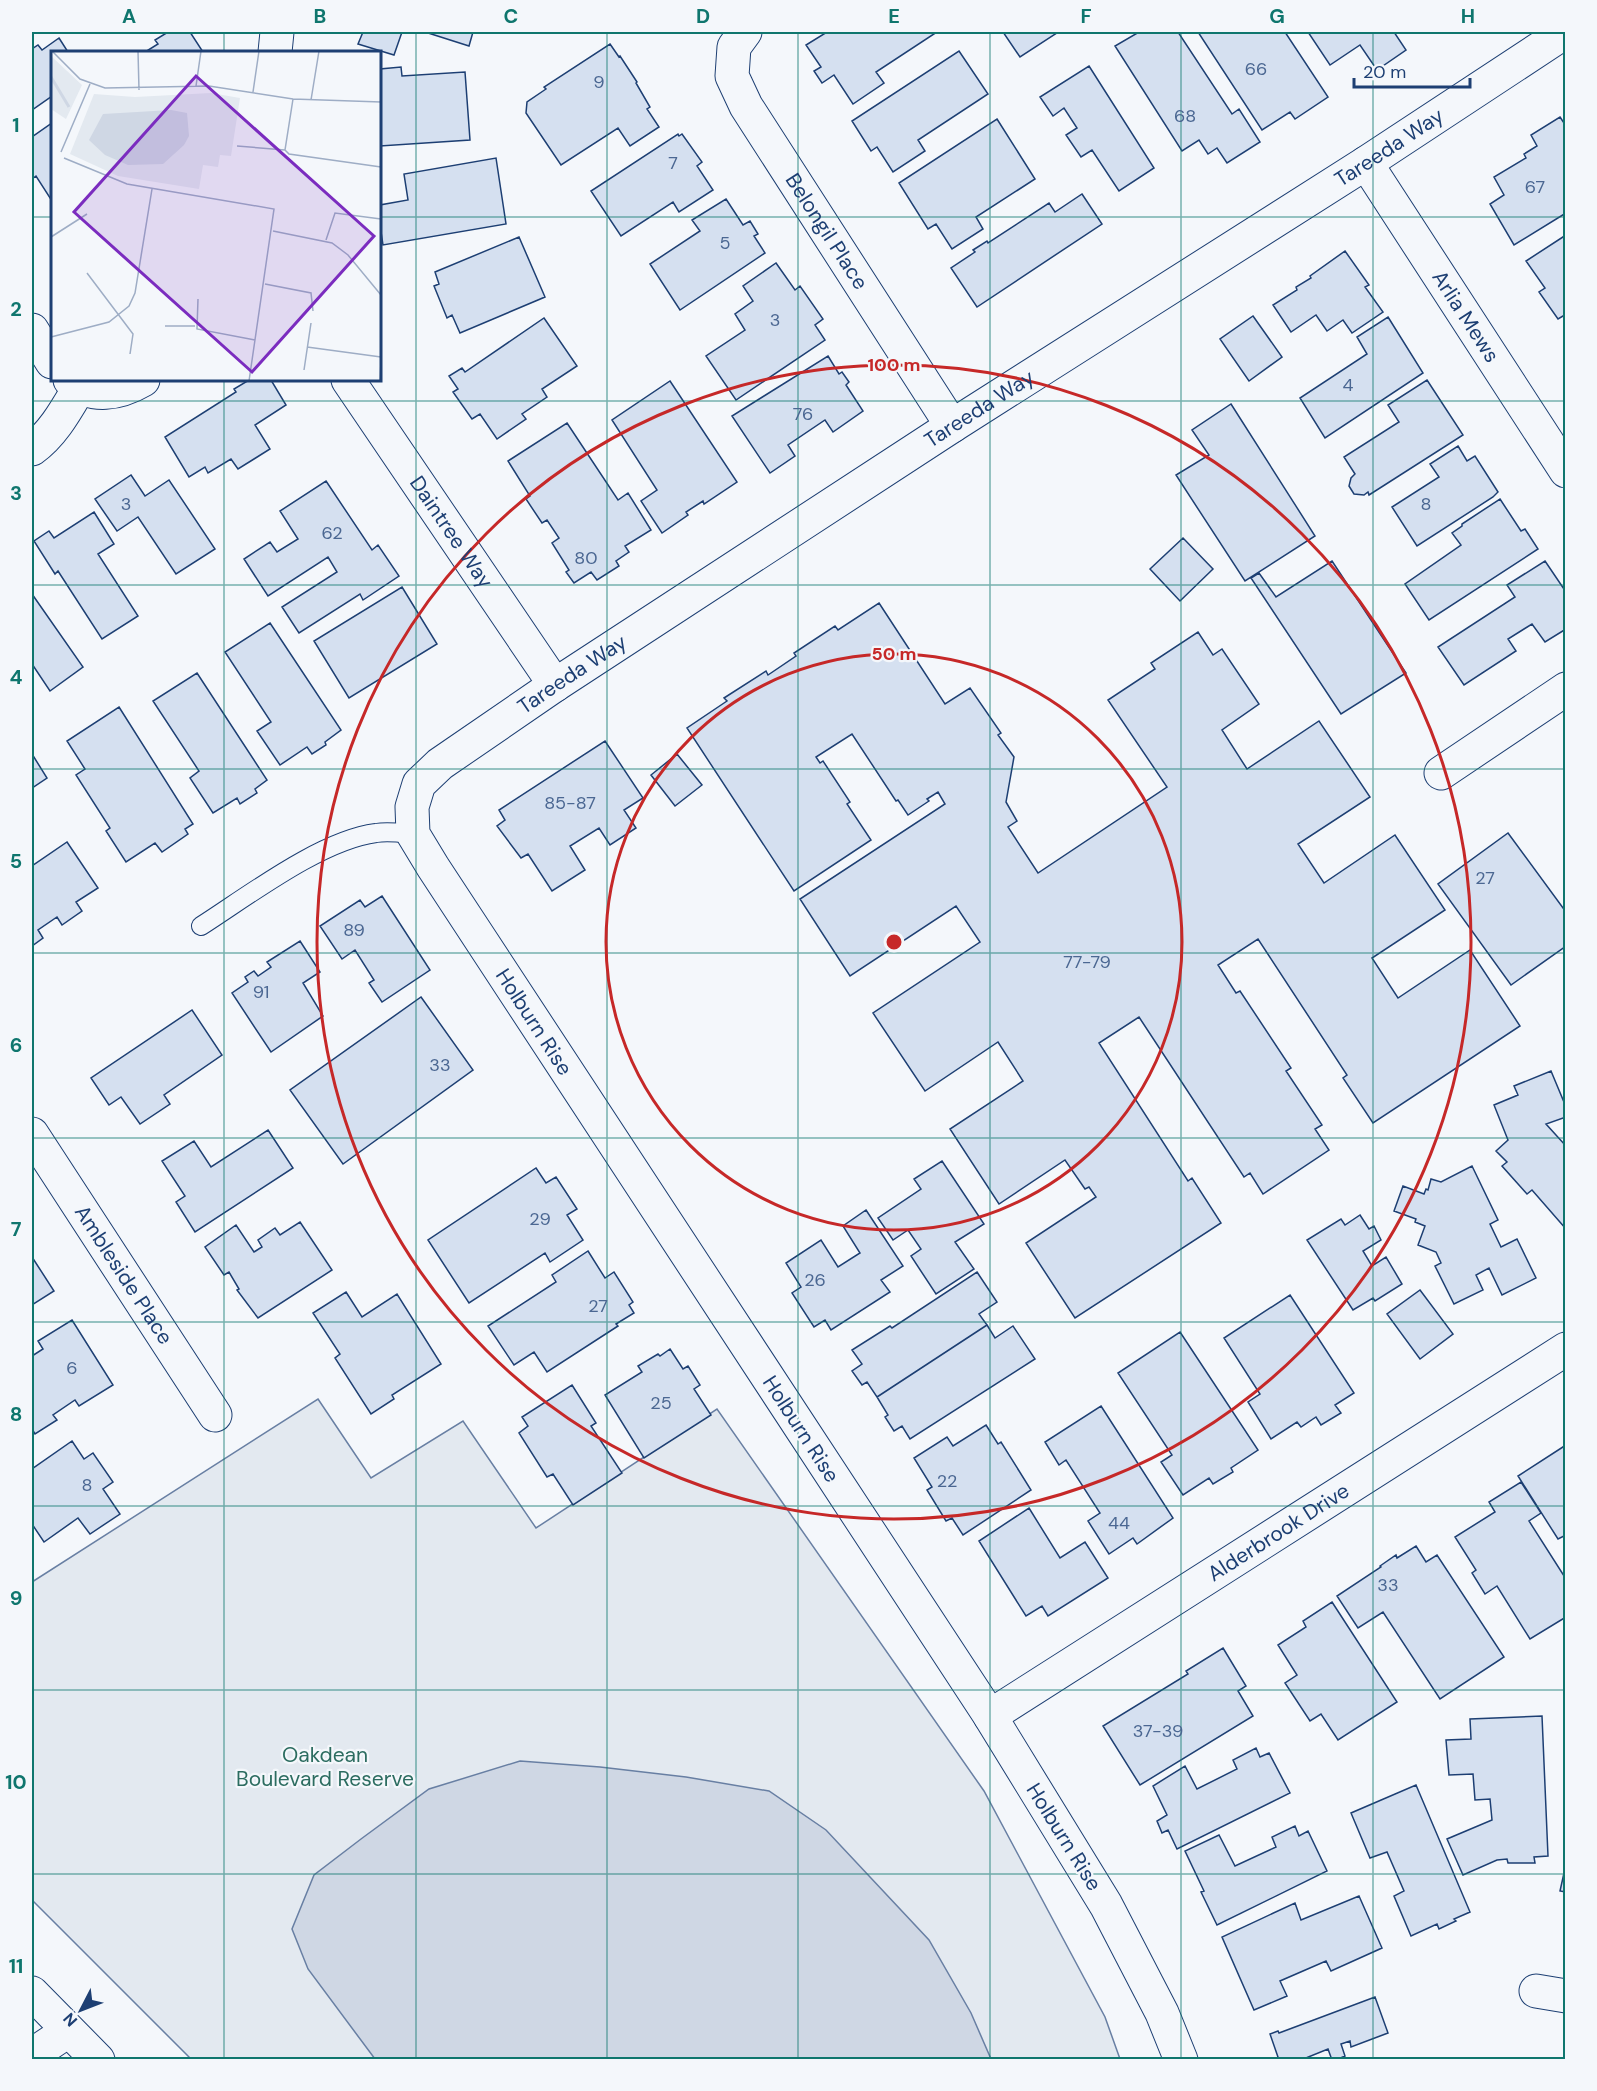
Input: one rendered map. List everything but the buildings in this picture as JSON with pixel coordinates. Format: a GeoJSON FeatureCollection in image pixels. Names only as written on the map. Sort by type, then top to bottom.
{"type":"FeatureCollection","features":[{"type":"Feature","properties":{"kind":"street"},"geometry":{"type":"LineString","coordinates":[[275,51],[277,32]]}},
{"type":"Feature","properties":{"kind":"street","name":"Belongil Place"},"geometry":{"type":"LineString","coordinates":[[745,32],[734,47],[732,75],[746,106],[952,426]]}},
{"type":"Feature","properties":{"kind":"street","name":"Tareeda Way"},"geometry":{"type":"LineString","coordinates":[[413,820],[419,784],[440,764],[555,685],[952,426],[1366,163],[1564,32]]}},
{"type":"Feature","properties":{"kind":"street","name":"Arlia Mews"},"geometry":{"type":"LineString","coordinates":[[1366,163],[1566,471]]}},
{"type":"Feature","properties":{"kind":"street"},"geometry":{"type":"LineString","coordinates":[[32,330],[51,360]]}},
{"type":"Feature","properties":{"kind":"street"},"geometry":{"type":"LineString","coordinates":[[32,449],[63,416],[74,384],[104,394],[130,387],[141,381]]}},
{"type":"Feature","properties":{"kind":"street","name":"Daintree Way"},"geometry":{"type":"LineString","coordinates":[[349,381],[555,685]]}},
{"type":"Feature","properties":{"kind":"street"},"geometry":{"type":"LineString","coordinates":[[1441,773],[1566,689]]}},
{"type":"Feature","properties":{"kind":"street","name":"Holburn Rise"},"geometry":{"type":"LineString","coordinates":[[413,820],[446,887],[990,1716],[1106,1905],[1162,2013],[1181,2060]]}},
{"type":"Feature","properties":{"kind":"street","name":"Ambleside Place"},"geometry":{"type":"LineString","coordinates":[[32,1134],[215,1415]]}},
{"type":"Feature","properties":{"kind":"street","name":"Alderbrook Drive"},"geometry":{"type":"LineString","coordinates":[[990,1716],[1566,1349]]}},
{"type":"Feature","properties":{"kind":"street"},"geometry":{"type":"LineString","coordinates":[[32,1993],[98,2060]]}},
{"type":"Feature","properties":{"kind":"street"},"geometry":{"type":"LineString","coordinates":[[32,2055],[68,2031]]}},
{"type":"Feature","properties":{"kind":"lane"},"geometry":{"type":"LineString","coordinates":[[201,926],[321,851],[345,841],[413,820]]}},
{"type":"Feature","properties":{"kind":"green space","name":"Oakdean Boulevard Reserve"},"geometry":{"type":"Polygon","coordinates":[[[318,1399],[371,1478],[463,1421],[536,1528],[717,1409],[984,1791],[1105,2017],[1120,2059],[191,2059],[32,1900],[32,1582],[318,1399]]]}},
{"type":"Feature","properties":{"kind":"shaded area"},"geometry":{"type":"Polygon","coordinates":[[[520,1761],[686,1777],[769,1791],[826,1830],[929,1940],[971,2013],[991,2059],[375,2059],[308,1969],[292,1929],[314,1875],[429,1789],[520,1761]]]}}]}
